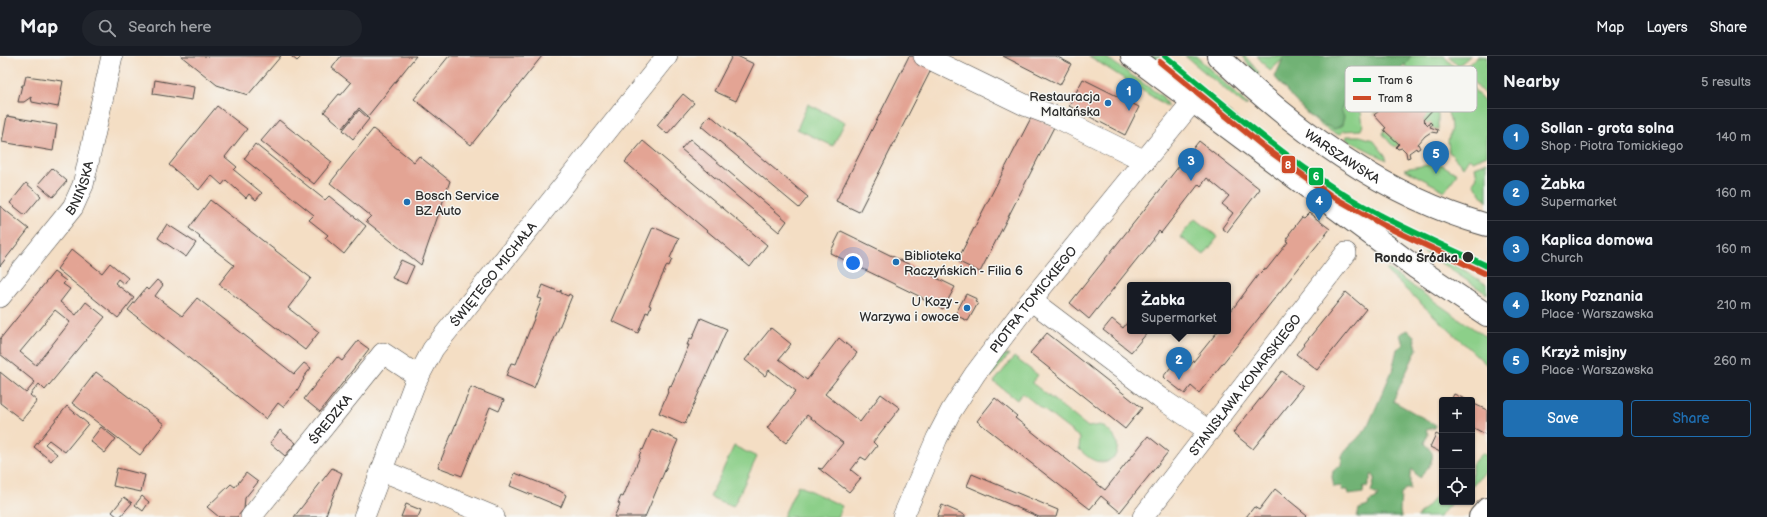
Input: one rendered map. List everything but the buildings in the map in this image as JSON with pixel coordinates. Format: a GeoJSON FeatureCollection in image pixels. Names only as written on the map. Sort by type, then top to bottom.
{"type":"FeatureCollection","features":[{"type":"Feature","properties":{"kind":"main road"},"geometry":{"type":"LineString","coordinates":[[1132,56],[1415,267],[1487,315]]}},
{"type":"Feature","properties":{"kind":"main road","name":"WARSZAWSKA"},"geometry":{"type":"LineString","coordinates":[[1218,56],[1258,93],[1315,139],[1355,165],[1409,194],[1444,210],[1487,225]]}},
{"type":"Feature","properties":{"kind":"main road"},"geometry":{"type":"LineString","coordinates":[[1480,517],[1487,509]]}},
{"type":"Feature","properties":{"kind":"street","name":"BNIŃSKA"},"geometry":{"type":"LineString","coordinates":[[0,297],[73,207],[81,190],[112,56]]}},
{"type":"Feature","properties":{"kind":"street","name":"ŚWIĘTEGO MICHAŁA"},"geometry":{"type":"LineString","coordinates":[[364,517],[418,376],[433,349],[470,300],[667,56]]}},
{"type":"Feature","properties":{"kind":"street"},"geometry":{"type":"LineString","coordinates":[[924,56],[1027,106],[1054,116],[1145,161]]}},
{"type":"Feature","properties":{"kind":"street"},"geometry":{"type":"LineString","coordinates":[[1232,56],[1258,93]]}},
{"type":"Feature","properties":{"kind":"street","name":"PIOTRA TOMICKIEGO"},"geometry":{"type":"LineString","coordinates":[[903,517],[933,446],[951,411],[975,374],[1193,101]]}},
{"type":"Feature","properties":{"kind":"street","name":"STANISŁAWA KONARSKIEGO"},"geometry":{"type":"LineString","coordinates":[[1143,517],[1346,253]]}},
{"type":"Feature","properties":{"kind":"street"},"geometry":{"type":"LineString","coordinates":[[1032,301],[1160,398],[1209,431]]}},
{"type":"Feature","properties":{"kind":"street","name":"ŚREDZKA"},"geometry":{"type":"LineString","coordinates":[[251,517],[383,353],[418,376]]}},
{"type":"Feature","properties":{"kind":"street"},"geometry":{"type":"LineString","coordinates":[[381,470],[494,517]]}},
{"type":"Feature","properties":{"kind":"green space"},"geometry":{"type":"Polygon","coordinates":[[[1089,56],[1104,56],[1163,97],[1168,107],[1089,56]]]}},
{"type":"Feature","properties":{"kind":"green space"},"geometry":{"type":"Polygon","coordinates":[[[1148,56],[1159,56],[1277,150],[1352,203],[1351,205],[1325,187],[1148,56]]]}},
{"type":"Feature","properties":{"kind":"green space"},"geometry":{"type":"Polygon","coordinates":[[[1185,56],[1196,56],[1248,105],[1244,105],[1185,56]]]}},
{"type":"Feature","properties":{"kind":"green space"},"geometry":{"type":"Polygon","coordinates":[[[1242,56],[1245,56],[1259,73],[1257,77],[1242,56]]]}},
{"type":"Feature","properties":{"kind":"green space"},"geometry":{"type":"Polygon","coordinates":[[[1257,56],[1286,56],[1270,71],[1257,56]]]}},
{"type":"Feature","properties":{"kind":"green space"},"geometry":{"type":"Polygon","coordinates":[[[1284,56],[1411,56],[1404,66],[1345,66],[1345,99],[1341,110],[1344,117],[1342,125],[1335,129],[1325,125],[1301,108],[1275,77],[1284,56]]]}},
{"type":"Feature","properties":{"kind":"green space"},"geometry":{"type":"Polygon","coordinates":[[[1322,56],[1345,86],[1345,112],[1361,112],[1363,125],[1361,130],[1343,131],[1340,135],[1322,126],[1296,102],[1275,77],[1322,56]]]}},
{"type":"Feature","properties":{"kind":"green space"},"geometry":{"type":"Polygon","coordinates":[[[1327,56],[1444,56],[1453,66],[1405,66],[1406,60],[1398,66],[1345,66],[1345,80],[1327,56]]]}},
{"type":"Feature","properties":{"kind":"green space"},"geometry":{"type":"Polygon","coordinates":[[[1449,56],[1470,56],[1458,66],[1449,56]]]}},
{"type":"Feature","properties":{"kind":"green space"},"geometry":{"type":"Polygon","coordinates":[[[1478,56],[1487,57],[1487,97],[1477,86],[1477,66],[1467,66],[1478,56]]]}},
{"type":"Feature","properties":{"kind":"green space"},"geometry":{"type":"Polygon","coordinates":[[[1477,93],[1487,104],[1487,155],[1473,161],[1469,158],[1463,167],[1449,152],[1448,141],[1451,128],[1448,112],[1477,112],[1477,93]]]}},
{"type":"Feature","properties":{"kind":"green space"},"geometry":{"type":"Polygon","coordinates":[[[808,104],[845,122],[833,146],[797,129],[808,104]]]}},
{"type":"Feature","properties":{"kind":"green space"},"geometry":{"type":"Polygon","coordinates":[[[1430,112],[1437,112],[1438,130],[1430,127],[1432,124],[1430,123],[1428,125],[1423,120],[1430,112]]]}},
{"type":"Feature","properties":{"kind":"green space"},"geometry":{"type":"Polygon","coordinates":[[[1384,129],[1399,144],[1396,147],[1391,144],[1383,134],[1384,129]]]}},
{"type":"Feature","properties":{"kind":"green space"},"geometry":{"type":"Polygon","coordinates":[[[1346,136],[1360,136],[1373,140],[1385,155],[1387,160],[1346,139],[1346,136]]]}},
{"type":"Feature","properties":{"kind":"green space"},"geometry":{"type":"Polygon","coordinates":[[[1487,162],[1487,202],[1473,183],[1477,177],[1475,167],[1487,162]]]}},
{"type":"Feature","properties":{"kind":"green space"},"geometry":{"type":"Polygon","coordinates":[[[1439,163],[1457,174],[1445,191],[1404,169],[1439,163]]]}},
{"type":"Feature","properties":{"kind":"green space"},"geometry":{"type":"Polygon","coordinates":[[[1195,219],[1218,237],[1204,255],[1180,237],[1195,219]]]}},
{"type":"Feature","properties":{"kind":"green space"},"geometry":{"type":"Polygon","coordinates":[[[1405,231],[1427,240],[1430,243],[1427,251],[1453,263],[1487,285],[1487,294],[1402,237],[1403,232],[1405,231]]]}},
{"type":"Feature","properties":{"kind":"green space"},"geometry":{"type":"Polygon","coordinates":[[[1388,269],[1487,338],[1487,365],[1386,271],[1388,269]]]}},
{"type":"Feature","properties":{"kind":"green space"},"geometry":{"type":"Polygon","coordinates":[[[1408,330],[1414,336],[1417,349],[1393,401],[1436,425],[1435,428],[1426,430],[1428,434],[1424,443],[1433,456],[1431,463],[1419,478],[1412,469],[1410,474],[1410,489],[1405,489],[1401,494],[1401,517],[1357,517],[1359,509],[1368,506],[1369,502],[1376,499],[1378,495],[1371,492],[1375,478],[1372,474],[1367,488],[1364,486],[1363,493],[1349,495],[1348,490],[1342,490],[1341,486],[1334,487],[1332,477],[1333,471],[1341,465],[1342,456],[1349,446],[1367,428],[1392,371],[1397,349],[1403,345],[1400,334],[1408,330]]]}},
{"type":"Feature","properties":{"kind":"green space"},"geometry":{"type":"Polygon","coordinates":[[[1009,355],[991,377],[990,368],[1000,356],[1009,355]]]}},
{"type":"Feature","properties":{"kind":"green space"},"geometry":{"type":"Polygon","coordinates":[[[1014,357],[1038,375],[1032,383],[1088,427],[1101,425],[1109,431],[1117,442],[1117,451],[1115,456],[1110,460],[1101,462],[1087,456],[1079,449],[1080,438],[1022,393],[1017,400],[994,382],[1014,357]]]}},
{"type":"Feature","properties":{"kind":"green space"},"geometry":{"type":"Polygon","coordinates":[[[734,446],[757,457],[733,507],[710,497],[734,446]]]}},
{"type":"Feature","properties":{"kind":"green space"},"geometry":{"type":"Polygon","coordinates":[[[1482,453],[1487,456],[1487,470],[1475,483],[1475,469],[1475,461],[1482,453]]]}},
{"type":"Feature","properties":{"kind":"green space"},"geometry":{"type":"Polygon","coordinates":[[[798,485],[842,506],[837,517],[783,517],[798,485]]]}},
{"type":"Feature","properties":{"kind":"green space"},"geometry":{"type":"Polygon","coordinates":[[[1439,493],[1439,505],[1449,505],[1439,517],[1417,517],[1439,493]]]}},
{"type":"Feature","properties":{"kind":"tram line","name":"6"},"geometry":{"type":"LineString","coordinates":[[1165,56],[1269,142],[1335,189],[1391,221],[1487,266]]}},
{"type":"Feature","properties":{"kind":"tram line","name":"8"},"geometry":{"type":"LineString","coordinates":[[1160,62],[1264,147],[1330,195],[1383,225],[1484,273]]}},
{"type":"Feature","properties":{"kind":"place","name":"Restauracja Maltańska"},"geometry":{"type":"Point","coordinates":[1108,103]}},
{"type":"Feature","properties":{"kind":"place","name":"Sollan - grota solna"},"geometry":{"type":"Point","coordinates":[1129,111]}},
{"type":"Feature","properties":{"kind":"place","name":"Krzyż misjny"},"geometry":{"type":"Point","coordinates":[1436,174]}},
{"type":"Feature","properties":{"kind":"place","name":"Kaplica domowa"},"geometry":{"type":"Point","coordinates":[1191,181]}},
{"type":"Feature","properties":{"kind":"place","name":"Bosch Service BZ Auto"},"geometry":{"type":"Point","coordinates":[407,202]}},
{"type":"Feature","properties":{"kind":"place","name":"Ikony Poznania"},"geometry":{"type":"Point","coordinates":[1319,221]}},
{"type":"Feature","properties":{"kind":"place","name":"Rondo Śródka"},"geometry":{"type":"Point","coordinates":[1468,257]}},
{"type":"Feature","properties":{"kind":"place","name":"Biblioteka Raczyńskich - Filia 6"},"geometry":{"type":"Point","coordinates":[896,262]}},
{"type":"Feature","properties":{"kind":"place","name":"U Kozy - Warzywa i owoce"},"geometry":{"type":"Point","coordinates":[967,308]}},
{"type":"Feature","properties":{"kind":"place","name":"Żabka"},"geometry":{"type":"Point","coordinates":[1179,380]}}]}
